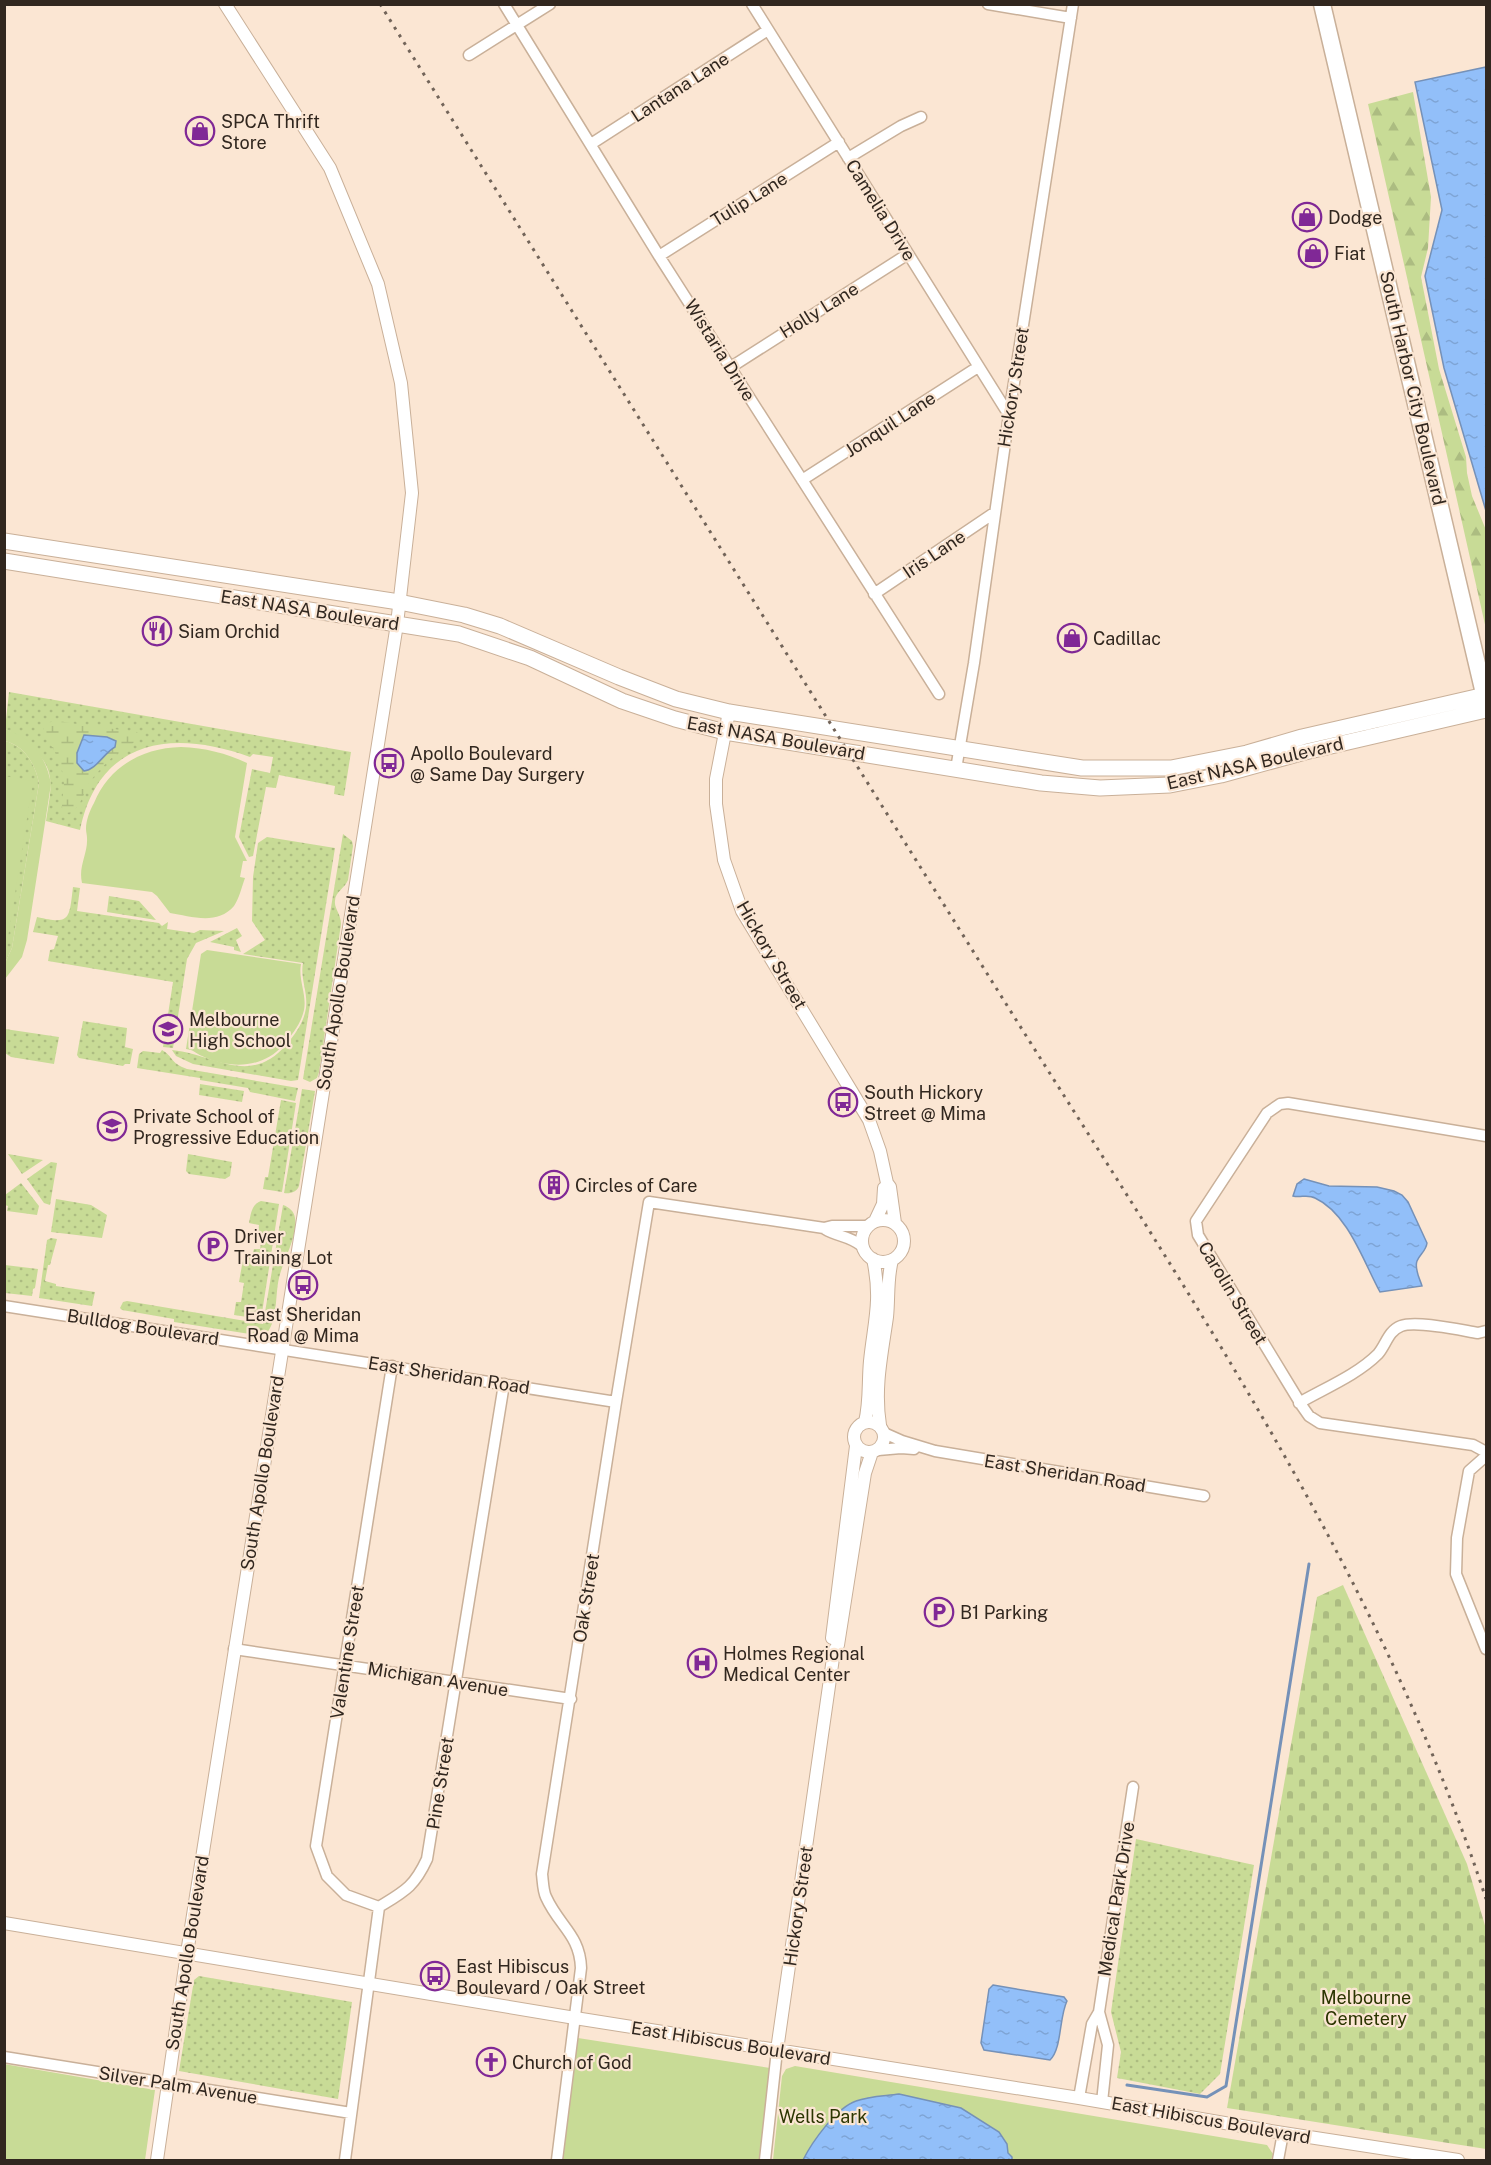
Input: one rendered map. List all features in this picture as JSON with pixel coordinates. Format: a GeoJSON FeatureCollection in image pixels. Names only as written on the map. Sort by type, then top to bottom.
{"type":"FeatureCollection","features":[{"type":"Feature","properties":{"kind":"main road","name":"South Harbor City Boulevard"},"geometry":{"type":"LineString","coordinates":[[1322,4],[1486,702]]}},
{"type":"Feature","properties":{"kind":"main road","name":"East NASA Boulevard"},"geometry":{"type":"LineString","coordinates":[[4,541],[399,602],[464,615],[538,641],[638,685],[676,699],[729,712],[1082,768],[1171,768],[1247,753],[1302,737],[1486,702]]}},
{"type":"Feature","properties":{"kind":"main road","name":"East NASA Boulevard"},"geometry":{"type":"LineString","coordinates":[[4,561],[459,634],[530,658],[622,701],[675,719],[725,732],[1041,783],[1100,788],[1170,785],[1221,775],[1486,702]]}},
{"type":"Feature","properties":{"kind":"main road"},"geometry":{"type":"LineString","coordinates":[[530,658],[538,641]]}},
{"type":"Feature","properties":{"kind":"street","name":"South Apollo Boulevard"},"geometry":{"type":"LineString","coordinates":[[157,2160],[234,1649],[396,624],[412,493],[401,383],[378,284],[330,168],[225,4]]}},
{"type":"Feature","properties":{"kind":"street","name":"Wistaria Drive"},"geometry":{"type":"LineString","coordinates":[[504,4],[659,256],[939,694]]}},
{"type":"Feature","properties":{"kind":"street"},"geometry":{"type":"LineString","coordinates":[[469,55],[550,4]]}},
{"type":"Feature","properties":{"kind":"street","name":"Camelia Drive"},"geometry":{"type":"LineString","coordinates":[[752,4],[1008,415]]}},
{"type":"Feature","properties":{"kind":"street"},"geometry":{"type":"LineString","coordinates":[[988,4],[1071,18]]}},
{"type":"Feature","properties":{"kind":"street","name":"Hickory Street"},"geometry":{"type":"LineString","coordinates":[[956,769],[974,663],[1008,415],[1073,4]]}},
{"type":"Feature","properties":{"kind":"street","name":"Lantana Lane"},"geometry":{"type":"LineString","coordinates":[[591,144],[768,30]]}},
{"type":"Feature","properties":{"kind":"street"},"geometry":{"type":"LineString","coordinates":[[849,158],[901,126],[921,117]]}},
{"type":"Feature","properties":{"kind":"street","name":"Tulip Lane"},"geometry":{"type":"LineString","coordinates":[[659,256],[839,142]]}},
{"type":"Feature","properties":{"kind":"street","name":"Holly Lane"},"geometry":{"type":"LineString","coordinates":[[730,367],[908,254]]}},
{"type":"Feature","properties":{"kind":"street","name":"Jonquil Lane"},"geometry":{"type":"LineString","coordinates":[[802,480],[978,367]]}},
{"type":"Feature","properties":{"kind":"street","name":"Iris Lane"},"geometry":{"type":"LineString","coordinates":[[874,594],[994,513]]}},
{"type":"Feature","properties":{"kind":"street","name":"Hickory Street"},"geometry":{"type":"LineString","coordinates":[[729,712],[716,778],[716,804],[724,860],[742,911],[868,1117],[890,1187],[895,1223]]}},
{"type":"Feature","properties":{"kind":"street","name":"Carolin Street"},"geometry":{"type":"LineString","coordinates":[[1486,1136],[1288,1103],[1280,1104],[1267,1113],[1196,1221],[1198,1235],[1309,1416],[1320,1423],[1473,1445],[1486,1454]]}},
{"type":"Feature","properties":{"kind":"street","name":"Hickory Street"},"geometry":{"type":"LineString","coordinates":[[871,1223],[883,1204],[884,1187],[887,1183]]}},
{"type":"Feature","properties":{"kind":"street","name":"Oak Street"},"geometry":{"type":"LineString","coordinates":[[557,2160],[581,1953],[577,1943],[563,1926],[545,1896],[542,1874],[649,1202],[824,1228],[871,1223]]}},
{"type":"Feature","properties":{"kind":"street"},"geometry":{"type":"LineString","coordinates":[[886,1220],[895,1223],[902,1232],[904,1243],[900,1254],[892,1260],[883,1262],[873,1259],[862,1246],[862,1237],[871,1223],[886,1220]]}},
{"type":"Feature","properties":{"kind":"street","name":"Oak Street"},"geometry":{"type":"LineString","coordinates":[[824,1228],[831,1233],[847,1236],[862,1246]]}},
{"type":"Feature","properties":{"kind":"street"},"geometry":{"type":"LineString","coordinates":[[865,1422],[870,1359],[878,1302],[873,1259]]}},
{"type":"Feature","properties":{"kind":"street"},"geometry":{"type":"LineString","coordinates":[[882,1429],[873,1422],[859,1425],[855,1431],[856,1446],[863,1450],[875,1451],[884,1443],[882,1429],[877,1407],[878,1380],[892,1260]]}},
{"type":"Feature","properties":{"kind":"street","name":"Bulldog Boulevard"},"geometry":{"type":"LineString","coordinates":[[4,1306],[282,1348]]}},
{"type":"Feature","properties":{"kind":"street"},"geometry":{"type":"LineString","coordinates":[[1299,1402],[1358,1370],[1379,1353],[1387,1338],[1398,1327],[1412,1323],[1478,1333],[1486,1331]]}},
{"type":"Feature","properties":{"kind":"street","name":"East Sheridan Road"},"geometry":{"type":"LineString","coordinates":[[282,1348],[616,1402]]}},
{"type":"Feature","properties":{"kind":"street","name":"Valentine Street"},"geometry":{"type":"LineString","coordinates":[[379,1907],[346,1894],[327,1876],[316,1846],[392,1366]]}},
{"type":"Feature","properties":{"kind":"street","name":"Pine Street"},"geometry":{"type":"LineString","coordinates":[[379,1907],[418,1879],[428,1859],[504,1384]]}},
{"type":"Feature","properties":{"kind":"street","name":"East Sheridan Road"},"geometry":{"type":"LineString","coordinates":[[882,1429],[902,1441],[921,1445],[926,1449]]}},
{"type":"Feature","properties":{"kind":"street","name":"Hickory Street"},"geometry":{"type":"LineString","coordinates":[[765,2160],[777,2050],[834,1651],[838,1645],[856,1446]]}},
{"type":"Feature","properties":{"kind":"street","name":"East Sheridan Road"},"geometry":{"type":"LineString","coordinates":[[875,1451],[902,1448],[926,1449],[1204,1496]]}},
{"type":"Feature","properties":{"kind":"street","name":"Hickory Street"},"geometry":{"type":"LineString","coordinates":[[848,1551],[865,1473],[875,1451]]}},
{"type":"Feature","properties":{"kind":"street"},"geometry":{"type":"LineString","coordinates":[[1486,1454],[1469,1472],[1457,1538],[1456,1574],[1486,1649]]}},
{"type":"Feature","properties":{"kind":"street","name":"Michigan Avenue"},"geometry":{"type":"LineString","coordinates":[[234,1649],[571,1700]]}},
{"type":"Feature","properties":{"kind":"street","name":"Medical Park Drive"},"geometry":{"type":"LineString","coordinates":[[1079,2098],[1092,2024],[1099,2012],[1133,1787]]}},
{"type":"Feature","properties":{"kind":"street"},"geometry":{"type":"LineString","coordinates":[[345,2160],[379,1907]]}},
{"type":"Feature","properties":{"kind":"street","name":"East Hibiscus Boulevard"},"geometry":{"type":"LineString","coordinates":[[4,1923],[575,2019],[1458,2160]]}},
{"type":"Feature","properties":{"kind":"street","name":"Medical Park Drive"},"geometry":{"type":"LineString","coordinates":[[1099,2012],[1108,2045],[1102,2102]]}},
{"type":"Feature","properties":{"kind":"street","name":"Silver Palm Avenue"},"geometry":{"type":"LineString","coordinates":[[4,2057],[351,2113]]}},
{"type":"Feature","properties":{"kind":"street"},"geometry":{"type":"LineString","coordinates":[[1278,2160],[1283,2133]]}},
{"type":"Feature","properties":{"kind":"green space"},"geometry":{"type":"Polygon","coordinates":[[[1413,92],[1431,197],[1428,248],[1421,277],[1439,369],[1466,457],[1472,496],[1486,530],[1486,629],[1368,104],[1413,92]]]}},
{"type":"Feature","properties":{"kind":"green space"},"geometry":{"type":"Polygon","coordinates":[[[9,692],[351,752],[344,796],[334,794],[335,786],[279,775],[276,788],[266,787],[253,856],[249,857],[239,837],[252,769],[270,773],[273,757],[253,754],[250,757],[221,748],[194,744],[167,744],[143,749],[122,759],[104,776],[90,799],[80,830],[46,821],[50,788],[48,770],[38,753],[5,729],[9,692]]]}},
{"type":"Feature","properties":{"kind":"green space"},"geometry":{"type":"Polygon","coordinates":[[[57,721],[103,728],[106,726],[106,728],[137,732],[139,736],[135,742],[100,769],[91,780],[77,807],[69,813],[63,812],[62,809],[64,784],[61,768],[43,732],[45,723],[57,721]]]}},
{"type":"Feature","properties":{"kind":"green space"},"geometry":{"type":"Polygon","coordinates":[[[5,729],[23,737],[36,749],[46,765],[51,784],[27,940],[22,957],[5,979],[5,963],[12,948],[39,783],[28,757],[18,747],[5,741],[5,729]]]}},
{"type":"Feature","properties":{"kind":"green space"},"geometry":{"type":"Polygon","coordinates":[[[5,741],[18,747],[28,757],[39,783],[12,948],[5,963],[5,741]]]}},
{"type":"Feature","properties":{"kind":"green space"},"geometry":{"type":"Polygon","coordinates":[[[181,747],[215,752],[247,763],[235,837],[247,861],[243,861],[240,877],[245,878],[234,906],[220,916],[212,918],[170,913],[152,892],[82,883],[81,871],[87,844],[87,819],[100,790],[118,769],[141,755],[181,747]]]}},
{"type":"Feature","properties":{"kind":"green space"},"geometry":{"type":"Polygon","coordinates":[[[4,776],[33,781],[6,950],[4,950],[4,776]]]}},
{"type":"Feature","properties":{"kind":"green space"},"geometry":{"type":"Polygon","coordinates":[[[343,834],[352,841],[353,846],[348,880],[335,898],[341,924],[319,1072],[317,1078],[310,1082],[303,1079],[343,834]]]}},
{"type":"Feature","properties":{"kind":"green space"},"geometry":{"type":"Polygon","coordinates":[[[267,837],[335,848],[298,1080],[291,1081],[193,1064],[176,1056],[172,1050],[232,1065],[260,1064],[273,1057],[287,1044],[301,1023],[306,1002],[302,974],[303,963],[243,954],[265,940],[252,921],[253,877],[258,843],[267,837]]]}},
{"type":"Feature","properties":{"kind":"green space"},"geometry":{"type":"Polygon","coordinates":[[[73,887],[80,888],[77,911],[159,923],[162,926],[168,922],[167,929],[194,933],[200,930],[224,931],[196,943],[187,959],[173,1048],[163,1047],[173,982],[48,961],[50,950],[54,949],[58,936],[33,932],[37,917],[56,920],[66,917],[69,913],[73,887]]]}},
{"type":"Feature","properties":{"kind":"green space"},"geometry":{"type":"Polygon","coordinates":[[[109,896],[139,901],[156,920],[107,912],[109,896]]]}},
{"type":"Feature","properties":{"kind":"green space"},"geometry":{"type":"Polygon","coordinates":[[[237,928],[242,936],[236,940],[241,952],[234,950],[234,947],[210,942],[237,928]]]}},
{"type":"Feature","properties":{"kind":"green space"},"geometry":{"type":"Polygon","coordinates":[[[207,950],[301,964],[305,1004],[303,1015],[296,1029],[286,1041],[266,1059],[234,1065],[212,1060],[186,1049],[201,954],[207,950]]]}},
{"type":"Feature","properties":{"kind":"green space"},"geometry":{"type":"Polygon","coordinates":[[[83,1021],[127,1028],[125,1047],[133,1049],[130,1064],[123,1066],[79,1058],[77,1055],[83,1021]]]}},
{"type":"Feature","properties":{"kind":"green space"},"geometry":{"type":"Polygon","coordinates":[[[5,1029],[59,1037],[54,1064],[11,1057],[5,1053],[5,1029]]]}},
{"type":"Feature","properties":{"kind":"green space"},"geometry":{"type":"Polygon","coordinates":[[[162,1050],[177,1064],[187,1069],[298,1088],[295,1101],[250,1092],[248,1088],[137,1068],[139,1054],[143,1051],[160,1053],[162,1050]]]}},
{"type":"Feature","properties":{"kind":"green space"},"geometry":{"type":"Polygon","coordinates":[[[200,1084],[244,1091],[242,1102],[199,1095],[200,1084]]]}},
{"type":"Feature","properties":{"kind":"green space"},"geometry":{"type":"Polygon","coordinates":[[[302,1089],[315,1091],[299,1186],[293,1192],[284,1193],[302,1089]]]}},
{"type":"Feature","properties":{"kind":"green space"},"geometry":{"type":"Polygon","coordinates":[[[281,1100],[296,1103],[282,1192],[263,1189],[265,1177],[268,1177],[281,1100]]]}},
{"type":"Feature","properties":{"kind":"green space"},"geometry":{"type":"Polygon","coordinates":[[[8,1154],[43,1160],[22,1174],[8,1154]]]}},
{"type":"Feature","properties":{"kind":"green space"},"geometry":{"type":"Polygon","coordinates":[[[188,1154],[232,1162],[230,1176],[225,1179],[189,1174],[186,1171],[188,1154]]]}},
{"type":"Feature","properties":{"kind":"green space"},"geometry":{"type":"Polygon","coordinates":[[[51,1162],[57,1163],[50,1205],[44,1203],[27,1179],[51,1162]]]}},
{"type":"Feature","properties":{"kind":"green space"},"geometry":{"type":"Polygon","coordinates":[[[21,1183],[39,1206],[37,1215],[7,1211],[5,1195],[21,1183]]]}},
{"type":"Feature","properties":{"kind":"green space"},"geometry":{"type":"Polygon","coordinates":[[[56,1199],[91,1205],[107,1215],[102,1238],[51,1232],[56,1199]]]}},
{"type":"Feature","properties":{"kind":"green space"},"geometry":{"type":"Polygon","coordinates":[[[261,1201],[279,1204],[261,1319],[234,1315],[236,1302],[241,1302],[244,1283],[239,1282],[244,1254],[252,1256],[254,1249],[260,1249],[262,1236],[250,1234],[250,1231],[258,1232],[259,1225],[249,1223],[253,1207],[261,1201]]]}},
{"type":"Feature","properties":{"kind":"green space"},"geometry":{"type":"Polygon","coordinates":[[[283,1205],[292,1211],[295,1225],[279,1278],[273,1321],[267,1333],[256,1335],[174,1322],[174,1319],[120,1308],[123,1302],[127,1301],[263,1324],[283,1205]]]}},
{"type":"Feature","properties":{"kind":"green space"},"geometry":{"type":"Polygon","coordinates":[[[57,1239],[45,1281],[56,1284],[56,1286],[95,1292],[92,1306],[39,1298],[47,1240],[57,1239]]]}},
{"type":"Feature","properties":{"kind":"green space"},"geometry":{"type":"Polygon","coordinates":[[[5,1265],[38,1269],[32,1296],[5,1293],[5,1265]]]}},
{"type":"Feature","properties":{"kind":"green space","name":"Melbourne Cemetery"},"geometry":{"type":"Polygon","coordinates":[[[1343,1585],[1467,1864],[1486,1929],[1486,2149],[1227,2108],[1317,1597],[1343,1585]]]}},
{"type":"Feature","properties":{"kind":"green space"},"geometry":{"type":"Polygon","coordinates":[[[1136,1839],[1254,1865],[1220,2074],[1200,2094],[1117,2078],[1121,2052],[1111,2012],[1136,1839]]]}},
{"type":"Feature","properties":{"kind":"green space"},"geometry":{"type":"Polygon","coordinates":[[[199,1976],[352,2002],[338,2099],[179,2071],[194,1980],[199,1976]]]}},
{"type":"Feature","properties":{"kind":"green space"},"geometry":{"type":"Polygon","coordinates":[[[578,2038],[770,2068],[760,2160],[562,2160],[578,2038]]]}},
{"type":"Feature","properties":{"kind":"green space"},"geometry":{"type":"Polygon","coordinates":[[[4,2064],[155,2090],[145,2160],[5,2160],[4,2064]]]}},
{"type":"Feature","properties":{"kind":"green space","name":"Wells Park"},"geometry":{"type":"Polygon","coordinates":[[[795,2066],[1267,2145],[1273,2154],[1271,2160],[773,2160],[782,2076],[786,2069],[795,2066]]]}},
{"type":"Feature","properties":{"kind":"water"},"geometry":{"type":"Polygon","coordinates":[[[1486,67],[1486,511],[1444,368],[1425,276],[1442,210],[1415,82],[1486,67]]]}},
{"type":"Feature","properties":{"kind":"water"},"geometry":{"type":"Polygon","coordinates":[[[84,735],[107,737],[116,741],[115,747],[92,768],[84,771],[77,763],[77,753],[84,735]]]}},
{"type":"Feature","properties":{"kind":"water"},"geometry":{"type":"Polygon","coordinates":[[[1304,1179],[1329,1186],[1377,1187],[1402,1195],[1408,1202],[1427,1243],[1416,1264],[1422,1286],[1380,1292],[1354,1240],[1337,1215],[1315,1198],[1293,1196],[1297,1184],[1304,1179]]]}},
{"type":"Feature","properties":{"kind":"water"},"geometry":{"type":"Polygon","coordinates":[[[993,1985],[1064,1997],[1067,2001],[1059,2041],[1050,2060],[984,2050],[981,2043],[989,1989],[993,1985]]]}},
{"type":"Feature","properties":{"kind":"water"},"geometry":{"type":"Polygon","coordinates":[[[899,2094],[961,2108],[999,2132],[1007,2144],[1012,2160],[803,2160],[825,2126],[848,2105],[866,2098],[899,2094]]]}},
{"type":"Feature","properties":{"kind":"waterway"},"geometry":{"type":"LineString","coordinates":[[1127,2085],[1207,2097],[1226,2086],[1309,1564]]}},
{"type":"Feature","properties":{"kind":"railway"},"geometry":{"type":"LineString","coordinates":[[380,4],[1147,1228],[1277,1443],[1338,1553],[1393,1666],[1443,1781],[1486,1899]]}},
{"type":"Feature","properties":{"kind":"place","name":"SPCA Thrift Store"},"geometry":{"type":"Point","coordinates":[200,131]}},
{"type":"Feature","properties":{"kind":"place","name":"Dodge"},"geometry":{"type":"Point","coordinates":[1307,217]}},
{"type":"Feature","properties":{"kind":"place","name":"Fiat"},"geometry":{"type":"Point","coordinates":[1313,253]}},
{"type":"Feature","properties":{"kind":"place","name":"Siam Orchid"},"geometry":{"type":"Point","coordinates":[157,631]}},
{"type":"Feature","properties":{"kind":"place","name":"Cadillac"},"geometry":{"type":"Point","coordinates":[1072,638]}},
{"type":"Feature","properties":{"kind":"place","name":"Apollo Boulevard @ Same Day Surgery"},"geometry":{"type":"Point","coordinates":[389,763]}},
{"type":"Feature","properties":{"kind":"place","name":"Melbourne High School"},"geometry":{"type":"Point","coordinates":[168,1029]}},
{"type":"Feature","properties":{"kind":"place","name":"South Hickory Street @ Mima"},"geometry":{"type":"Point","coordinates":[843,1102]}},
{"type":"Feature","properties":{"kind":"place","name":"Private School of Progressive Education"},"geometry":{"type":"Point","coordinates":[112,1126]}},
{"type":"Feature","properties":{"kind":"place","name":"Circles of Care"},"geometry":{"type":"Point","coordinates":[554,1185]}},
{"type":"Feature","properties":{"kind":"place","name":"Driver Training Lot"},"geometry":{"type":"Point","coordinates":[213,1246]}},
{"type":"Feature","properties":{"kind":"place","name":"East Sheridan Road @ Mima"},"geometry":{"type":"Point","coordinates":[303,1285]}},
{"type":"Feature","properties":{"kind":"place","name":"B1 Parking"},"geometry":{"type":"Point","coordinates":[939,1612]}},
{"type":"Feature","properties":{"kind":"place","name":"Holmes Regional Medical Center"},"geometry":{"type":"Point","coordinates":[702,1663]}},
{"type":"Feature","properties":{"kind":"place","name":"East Hibiscus Boulevard / Oak Street"},"geometry":{"type":"Point","coordinates":[435,1976]}},
{"type":"Feature","properties":{"kind":"place","name":"Church of God"},"geometry":{"type":"Point","coordinates":[491,2062]}}]}
